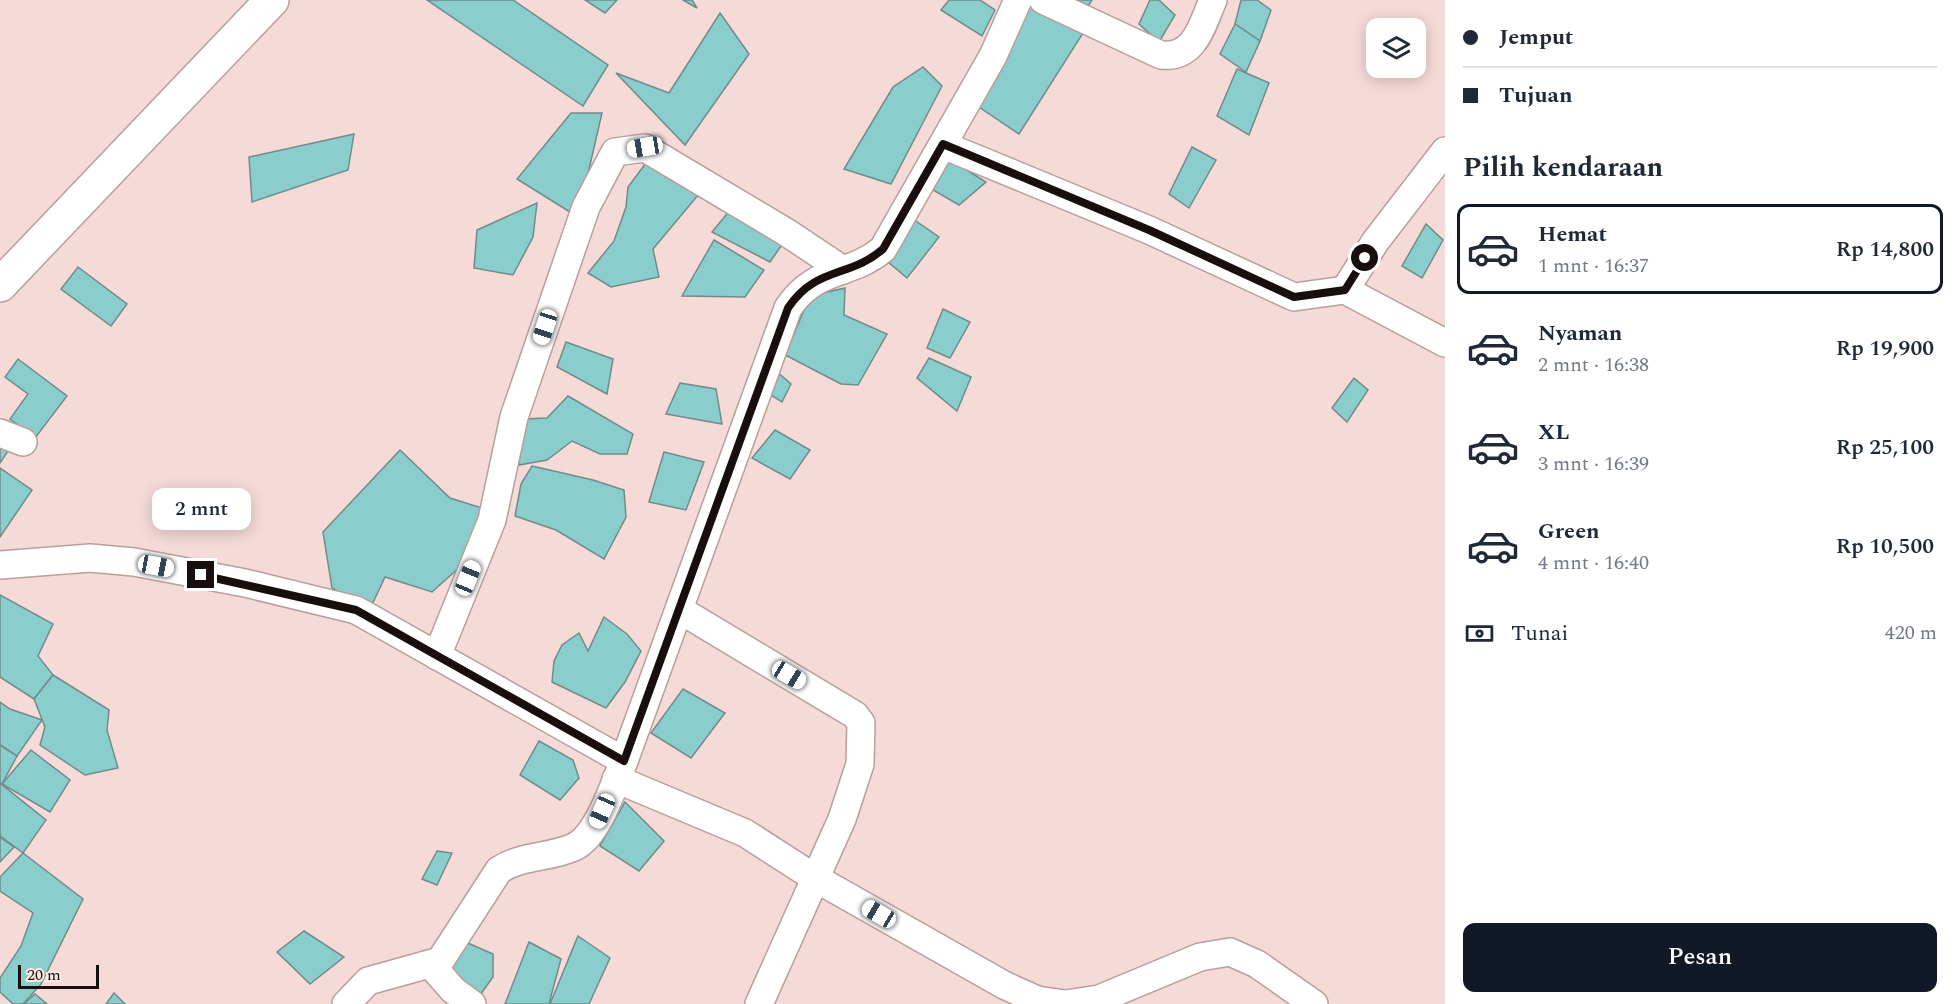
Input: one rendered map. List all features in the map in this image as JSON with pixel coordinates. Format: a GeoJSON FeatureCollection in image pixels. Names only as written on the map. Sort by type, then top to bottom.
{"type":"FeatureCollection","features":[{"type":"Feature","properties":{"kind":"main road"},"geometry":{"type":"LineString","coordinates":[[0,285],[272,0]]}},
{"type":"Feature","properties":{"kind":"street"},"geometry":{"type":"LineString","coordinates":[[346,1004],[368,981],[440,961],[499,870],[509,863],[575,847],[586,839],[595,826],[620,770],[680,610],[788,308],[797,294],[811,282],[873,258],[883,249],[993,56],[1018,0]]}},
{"type":"Feature","properties":{"kind":"street"},"geometry":{"type":"LineString","coordinates":[[1043,0],[1161,55],[1174,57],[1185,52],[1196,40],[1213,0]]}},
{"type":"Feature","properties":{"kind":"street"},"geometry":{"type":"LineString","coordinates":[[943,144],[1149,230],[1294,297],[1345,290],[1445,343]]}},
{"type":"Feature","properties":{"kind":"street"},"geometry":{"type":"LineString","coordinates":[[437,656],[492,520],[514,417],[586,207],[615,152],[645,147],[786,232],[843,270]]}},
{"type":"Feature","properties":{"kind":"street"},"geometry":{"type":"LineString","coordinates":[[1345,290],[1375,242],[1445,150]]}},
{"type":"Feature","properties":{"kind":"street"},"geometry":{"type":"LineString","coordinates":[[0,565],[90,558],[134,562],[245,583],[356,610],[437,656],[620,770],[745,833],[815,878],[1004,986],[1037,1000],[1065,1004],[1099,999],[1200,957],[1230,952],[1257,964],[1314,1004]]}},
{"type":"Feature","properties":{"kind":"street"},"geometry":{"type":"LineString","coordinates":[[680,610],[855,715],[861,723],[860,764],[842,819],[759,1004]]}},
{"type":"Feature","properties":{"kind":"street"},"geometry":{"type":"LineString","coordinates":[[431,964],[453,990],[472,1004]]}},
{"type":"Feature","properties":{"kind":"building"},"geometry":{"type":"Polygon","coordinates":[[[427,0],[513,0],[608,65],[583,106],[427,0]]]}},
{"type":"Feature","properties":{"kind":"building"},"geometry":{"type":"Polygon","coordinates":[[[585,0],[617,0],[605,13],[585,0]]]}},
{"type":"Feature","properties":{"kind":"building"},"geometry":{"type":"Polygon","coordinates":[[[683,0],[692,0],[697,8],[683,0]]]}},
{"type":"Feature","properties":{"kind":"building"},"geometry":{"type":"Polygon","coordinates":[[[949,0],[980,0],[995,10],[982,36],[941,10],[949,0]]]}},
{"type":"Feature","properties":{"kind":"building"},"geometry":{"type":"Polygon","coordinates":[[[1034,0],[1083,33],[1019,134],[976,105],[1034,0]]]}},
{"type":"Feature","properties":{"kind":"building"},"geometry":{"type":"Polygon","coordinates":[[[1062,0],[1092,0],[1085,11],[1062,0]]]}},
{"type":"Feature","properties":{"kind":"building"},"geometry":{"type":"Polygon","coordinates":[[[1150,0],[1159,0],[1175,15],[1159,42],[1139,24],[1150,0]]]}},
{"type":"Feature","properties":{"kind":"building"},"geometry":{"type":"Polygon","coordinates":[[[1241,0],[1257,0],[1271,10],[1260,41],[1235,24],[1241,0]]]}},
{"type":"Feature","properties":{"kind":"building"},"geometry":{"type":"Polygon","coordinates":[[[720,13],[749,54],[685,145],[616,73],[669,93],[720,13]]]}},
{"type":"Feature","properties":{"kind":"building"},"geometry":{"type":"Polygon","coordinates":[[[1235,24],[1260,41],[1246,72],[1220,54],[1235,24]]]}},
{"type":"Feature","properties":{"kind":"building"},"geometry":{"type":"Polygon","coordinates":[[[923,67],[942,86],[891,184],[844,169],[893,87],[923,67]]]}},
{"type":"Feature","properties":{"kind":"building"},"geometry":{"type":"Polygon","coordinates":[[[1237,69],[1269,83],[1249,135],[1217,116],[1237,69]]]}},
{"type":"Feature","properties":{"kind":"building"},"geometry":{"type":"Polygon","coordinates":[[[571,113],[602,113],[578,217],[517,179],[571,113]]]}},
{"type":"Feature","properties":{"kind":"building"},"geometry":{"type":"Polygon","coordinates":[[[354,134],[348,170],[252,202],[249,157],[354,134]]]}},
{"type":"Feature","properties":{"kind":"building"},"geometry":{"type":"Polygon","coordinates":[[[1192,147],[1216,160],[1189,208],[1169,194],[1192,147]]]}},
{"type":"Feature","properties":{"kind":"building"},"geometry":{"type":"Polygon","coordinates":[[[949,159],[986,182],[959,205],[921,183],[949,159]]]}},
{"type":"Feature","properties":{"kind":"building"},"geometry":{"type":"Polygon","coordinates":[[[646,163],[699,194],[653,249],[659,277],[611,287],[588,273],[614,241],[626,207],[628,187],[646,163]]]}},
{"type":"Feature","properties":{"kind":"building"},"geometry":{"type":"Polygon","coordinates":[[[537,203],[533,237],[513,275],[474,268],[477,230],[537,203]]]}},
{"type":"Feature","properties":{"kind":"building"},"geometry":{"type":"Polygon","coordinates":[[[731,209],[786,239],[770,262],[712,232],[731,209]]]}},
{"type":"Feature","properties":{"kind":"building"},"geometry":{"type":"Polygon","coordinates":[[[913,219],[939,237],[907,278],[887,261],[913,219]]]}},
{"type":"Feature","properties":{"kind":"building"},"geometry":{"type":"Polygon","coordinates":[[[1426,224],[1443,240],[1422,278],[1402,266],[1426,224]]]}},
{"type":"Feature","properties":{"kind":"building"},"geometry":{"type":"Polygon","coordinates":[[[714,240],[764,270],[745,297],[682,296],[714,240]]]}},
{"type":"Feature","properties":{"kind":"building"},"geometry":{"type":"Polygon","coordinates":[[[78,267],[127,304],[111,326],[61,289],[78,267]]]}},
{"type":"Feature","properties":{"kind":"building"},"geometry":{"type":"Polygon","coordinates":[[[845,288],[844,315],[887,334],[858,385],[841,384],[785,355],[810,296],[845,288]]]}},
{"type":"Feature","properties":{"kind":"building"},"geometry":{"type":"Polygon","coordinates":[[[943,309],[970,322],[950,358],[927,348],[943,309]]]}},
{"type":"Feature","properties":{"kind":"building"},"geometry":{"type":"Polygon","coordinates":[[[566,342],[613,359],[607,394],[557,367],[566,342]]]}},
{"type":"Feature","properties":{"kind":"building"},"geometry":{"type":"Polygon","coordinates":[[[929,358],[971,377],[957,411],[917,378],[929,358]]]}},
{"type":"Feature","properties":{"kind":"building"},"geometry":{"type":"Polygon","coordinates":[[[18,359],[67,396],[35,438],[10,419],[28,394],[5,377],[18,359]]]}},
{"type":"Feature","properties":{"kind":"building"},"geometry":{"type":"Polygon","coordinates":[[[776,371],[791,384],[782,402],[760,388],[776,371]]]}},
{"type":"Feature","properties":{"kind":"building"},"geometry":{"type":"Polygon","coordinates":[[[1354,378],[1368,390],[1347,422],[1332,408],[1354,378]]]}},
{"type":"Feature","properties":{"kind":"building"},"geometry":{"type":"Polygon","coordinates":[[[680,383],[716,389],[722,424],[666,414],[680,383]]]}},
{"type":"Feature","properties":{"kind":"building"},"geometry":{"type":"Polygon","coordinates":[[[568,396],[633,434],[627,454],[600,454],[572,441],[547,460],[519,465],[523,419],[547,418],[568,396]]]}},
{"type":"Feature","properties":{"kind":"building"},"geometry":{"type":"Polygon","coordinates":[[[775,430],[810,450],[790,479],[752,458],[775,430]]]}},
{"type":"Feature","properties":{"kind":"building"},"geometry":{"type":"Polygon","coordinates":[[[0,446],[8,451],[0,463],[0,446]]]}},
{"type":"Feature","properties":{"kind":"building"},"geometry":{"type":"Polygon","coordinates":[[[400,450],[450,498],[488,510],[472,556],[432,592],[385,577],[370,609],[332,588],[323,532],[400,450]]]}},
{"type":"Feature","properties":{"kind":"building"},"geometry":{"type":"Polygon","coordinates":[[[664,452],[704,462],[686,510],[649,502],[664,452]]]}},
{"type":"Feature","properties":{"kind":"building"},"geometry":{"type":"Polygon","coordinates":[[[532,466],[593,480],[624,490],[626,517],[604,559],[556,530],[515,516],[521,484],[532,466]]]}},
{"type":"Feature","properties":{"kind":"building"},"geometry":{"type":"Polygon","coordinates":[[[0,468],[32,490],[0,537],[0,468]]]}},
{"type":"Feature","properties":{"kind":"building"},"geometry":{"type":"Polygon","coordinates":[[[0,595],[53,624],[38,656],[53,675],[34,699],[0,677],[0,595]]]}},
{"type":"Feature","properties":{"kind":"building"},"geometry":{"type":"Polygon","coordinates":[[[604,617],[627,634],[641,651],[625,682],[606,708],[552,682],[554,661],[562,645],[579,633],[588,651],[604,617]]]}},
{"type":"Feature","properties":{"kind":"building"},"geometry":{"type":"Polygon","coordinates":[[[53,675],[109,710],[107,730],[118,768],[85,775],[40,745],[45,727],[34,699],[53,675]]]}},
{"type":"Feature","properties":{"kind":"building"},"geometry":{"type":"Polygon","coordinates":[[[683,689],[725,713],[691,758],[651,733],[683,689]]]}},
{"type":"Feature","properties":{"kind":"building"},"geometry":{"type":"Polygon","coordinates":[[[0,702],[10,709],[42,720],[17,756],[0,745],[0,702]]]}},
{"type":"Feature","properties":{"kind":"building"},"geometry":{"type":"Polygon","coordinates":[[[539,741],[573,760],[579,778],[560,800],[520,775],[539,741]]]}},
{"type":"Feature","properties":{"kind":"building"},"geometry":{"type":"Polygon","coordinates":[[[0,745],[17,756],[2,784],[0,783],[0,745]]]}},
{"type":"Feature","properties":{"kind":"building"},"geometry":{"type":"Polygon","coordinates":[[[31,750],[70,780],[50,812],[2,784],[31,750]]]}},
{"type":"Feature","properties":{"kind":"building"},"geometry":{"type":"Polygon","coordinates":[[[0,783],[46,820],[23,853],[0,836],[0,783]]]}},
{"type":"Feature","properties":{"kind":"building"},"geometry":{"type":"Polygon","coordinates":[[[625,802],[664,841],[639,871],[600,846],[625,802]]]}},
{"type":"Feature","properties":{"kind":"building"},"geometry":{"type":"Polygon","coordinates":[[[0,837],[14,847],[0,862],[0,837]]]}},
{"type":"Feature","properties":{"kind":"building"},"geometry":{"type":"Polygon","coordinates":[[[437,851],[452,853],[437,885],[422,879],[437,851]]]}},
{"type":"Feature","properties":{"kind":"building"},"geometry":{"type":"Polygon","coordinates":[[[23,853],[83,899],[41,984],[23,1004],[13,1004],[0,992],[0,978],[21,946],[33,913],[0,891],[0,877],[23,853]]]}},
{"type":"Feature","properties":{"kind":"building"},"geometry":{"type":"Polygon","coordinates":[[[304,931],[344,957],[310,984],[277,952],[304,931]]]}},
{"type":"Feature","properties":{"kind":"building"},"geometry":{"type":"Polygon","coordinates":[[[578,936],[610,958],[589,1004],[550,1004],[578,936]]]}},
{"type":"Feature","properties":{"kind":"building"},"geometry":{"type":"Polygon","coordinates":[[[461,940],[493,954],[493,977],[478,998],[441,973],[461,940]]]}},
{"type":"Feature","properties":{"kind":"building"},"geometry":{"type":"Polygon","coordinates":[[[529,942],[561,959],[549,1004],[505,1004],[529,942]]]}},
{"type":"Feature","properties":{"kind":"building"},"geometry":{"type":"Polygon","coordinates":[[[114,993],[125,1004],[106,1004],[114,993]]]}},
{"type":"Feature","properties":{"kind":"building"},"geometry":{"type":"Polygon","coordinates":[[[35,994],[47,1004],[24,1004],[35,994]]]}},
{"type":"Feature","properties":{"kind":"route"},"geometry":{"type":"LineString","coordinates":[[201,575],[245,583],[356,610],[624,761],[788,308],[797,294],[811,282],[873,258],[883,249],[943,144],[1149,230],[1294,297],[1345,290],[1365,258]]}}]}
